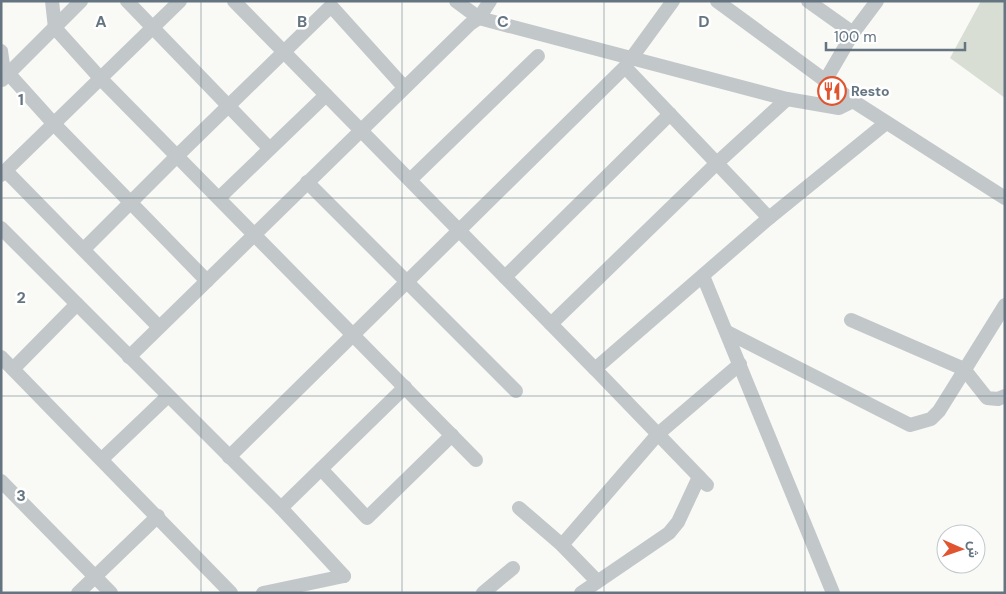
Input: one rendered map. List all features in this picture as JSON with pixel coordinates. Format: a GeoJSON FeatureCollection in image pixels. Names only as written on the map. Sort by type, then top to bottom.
{"type":"FeatureCollection","features":[{"type":"Feature","properties":{"kind":"street"},"geometry":{"type":"LineString","coordinates":[[52,1],[55,28],[101,79],[476,460]]}},
{"type":"Feature","properties":{"kind":"street"},"geometry":{"type":"LineString","coordinates":[[5,77],[81,1]]}},
{"type":"Feature","properties":{"kind":"street"},"geometry":{"type":"LineString","coordinates":[[127,1],[269,148]]}},
{"type":"Feature","properties":{"kind":"street"},"geometry":{"type":"LineString","coordinates":[[159,327],[84,249],[3,173],[180,1]]}},
{"type":"Feature","properties":{"kind":"street"},"geometry":{"type":"LineString","coordinates":[[234,1],[703,481],[678,522],[668,533],[581,593]]}},
{"type":"Feature","properties":{"kind":"street"},"geometry":{"type":"LineString","coordinates":[[456,1],[479,18],[629,63],[787,99],[840,108],[853,102]]}},
{"type":"Feature","properties":{"kind":"street"},"geometry":{"type":"LineString","coordinates":[[129,357],[404,87],[470,24],[479,18],[490,1]]}},
{"type":"Feature","properties":{"kind":"street"},"geometry":{"type":"LineString","coordinates":[[229,456],[629,63],[672,1]]}},
{"type":"Feature","properties":{"kind":"street"},"geometry":{"type":"LineString","coordinates":[[718,1],[853,102],[1005,198]]}},
{"type":"Feature","properties":{"kind":"street"},"geometry":{"type":"LineString","coordinates":[[808,1],[853,33]]}},
{"type":"Feature","properties":{"kind":"street"},"geometry":{"type":"LineString","coordinates":[[825,81],[853,33],[876,1]]}},
{"type":"Feature","properties":{"kind":"street"},"geometry":{"type":"LineString","coordinates":[[84,249],[227,106],[331,6],[404,87]]}},
{"type":"Feature","properties":{"kind":"street"},"geometry":{"type":"LineString","coordinates":[[1,51],[5,77],[131,201],[207,281]]}},
{"type":"Feature","properties":{"kind":"street"},"geometry":{"type":"LineString","coordinates":[[410,180],[538,56]]}},
{"type":"Feature","properties":{"kind":"street"},"geometry":{"type":"LineString","coordinates":[[629,63],[670,114],[769,218]]}},
{"type":"Feature","properties":{"kind":"street"},"geometry":{"type":"LineString","coordinates":[[219,198],[326,95]]}},
{"type":"Feature","properties":{"kind":"street"},"geometry":{"type":"LineString","coordinates":[[551,324],[717,163],[787,99]]}},
{"type":"Feature","properties":{"kind":"street"},"geometry":{"type":"LineString","coordinates":[[505,277],[670,114]]}},
{"type":"Feature","properties":{"kind":"street"},"geometry":{"type":"LineString","coordinates":[[595,369],[769,218],[886,123]]}},
{"type":"Feature","properties":{"kind":"street"},"geometry":{"type":"LineString","coordinates":[[307,182],[516,391]]}},
{"type":"Feature","properties":{"kind":"street"},"geometry":{"type":"LineString","coordinates":[[1,228],[281,508],[344,576],[263,593]]}},
{"type":"Feature","properties":{"kind":"street"},"geometry":{"type":"LineString","coordinates":[[703,276],[833,593]]}},
{"type":"Feature","properties":{"kind":"street"},"geometry":{"type":"LineString","coordinates":[[13,368],[77,304]]}},
{"type":"Feature","properties":{"kind":"street"},"geometry":{"type":"LineString","coordinates":[[727,332],[910,425],[931,419],[939,411],[964,368],[1005,306]]}},
{"type":"Feature","properties":{"kind":"street"},"geometry":{"type":"LineString","coordinates":[[851,320],[964,368],[987,398],[998,399],[1005,396]]}},
{"type":"Feature","properties":{"kind":"street"},"geometry":{"type":"LineString","coordinates":[[1,357],[231,593]]}},
{"type":"Feature","properties":{"kind":"street"},"geometry":{"type":"LineString","coordinates":[[562,545],[658,434],[740,364]]}},
{"type":"Feature","properties":{"kind":"street"},"geometry":{"type":"LineString","coordinates":[[281,508],[405,387]]}},
{"type":"Feature","properties":{"kind":"street"},"geometry":{"type":"LineString","coordinates":[[102,459],[168,396]]}},
{"type":"Feature","properties":{"kind":"street"},"geometry":{"type":"LineString","coordinates":[[321,469],[367,518],[452,435]]}},
{"type":"Feature","properties":{"kind":"street"},"geometry":{"type":"LineString","coordinates":[[1,481],[111,593]]}},
{"type":"Feature","properties":{"kind":"street"},"geometry":{"type":"LineString","coordinates":[[520,508],[562,545],[597,581]]}},
{"type":"Feature","properties":{"kind":"street"},"geometry":{"type":"LineString","coordinates":[[78,593],[158,516]]}},
{"type":"Feature","properties":{"kind":"street"},"geometry":{"type":"LineString","coordinates":[[483,593],[513,568]]}},
{"type":"Feature","properties":{"kind":"shaded area"},"geometry":{"type":"Polygon","coordinates":[[[981,1],[1005,1],[1005,98],[950,58],[981,1]]]}},
{"type":"Feature","properties":{"kind":"place","name":"Resto"},"geometry":{"type":"Point","coordinates":[832,91]}}]}
